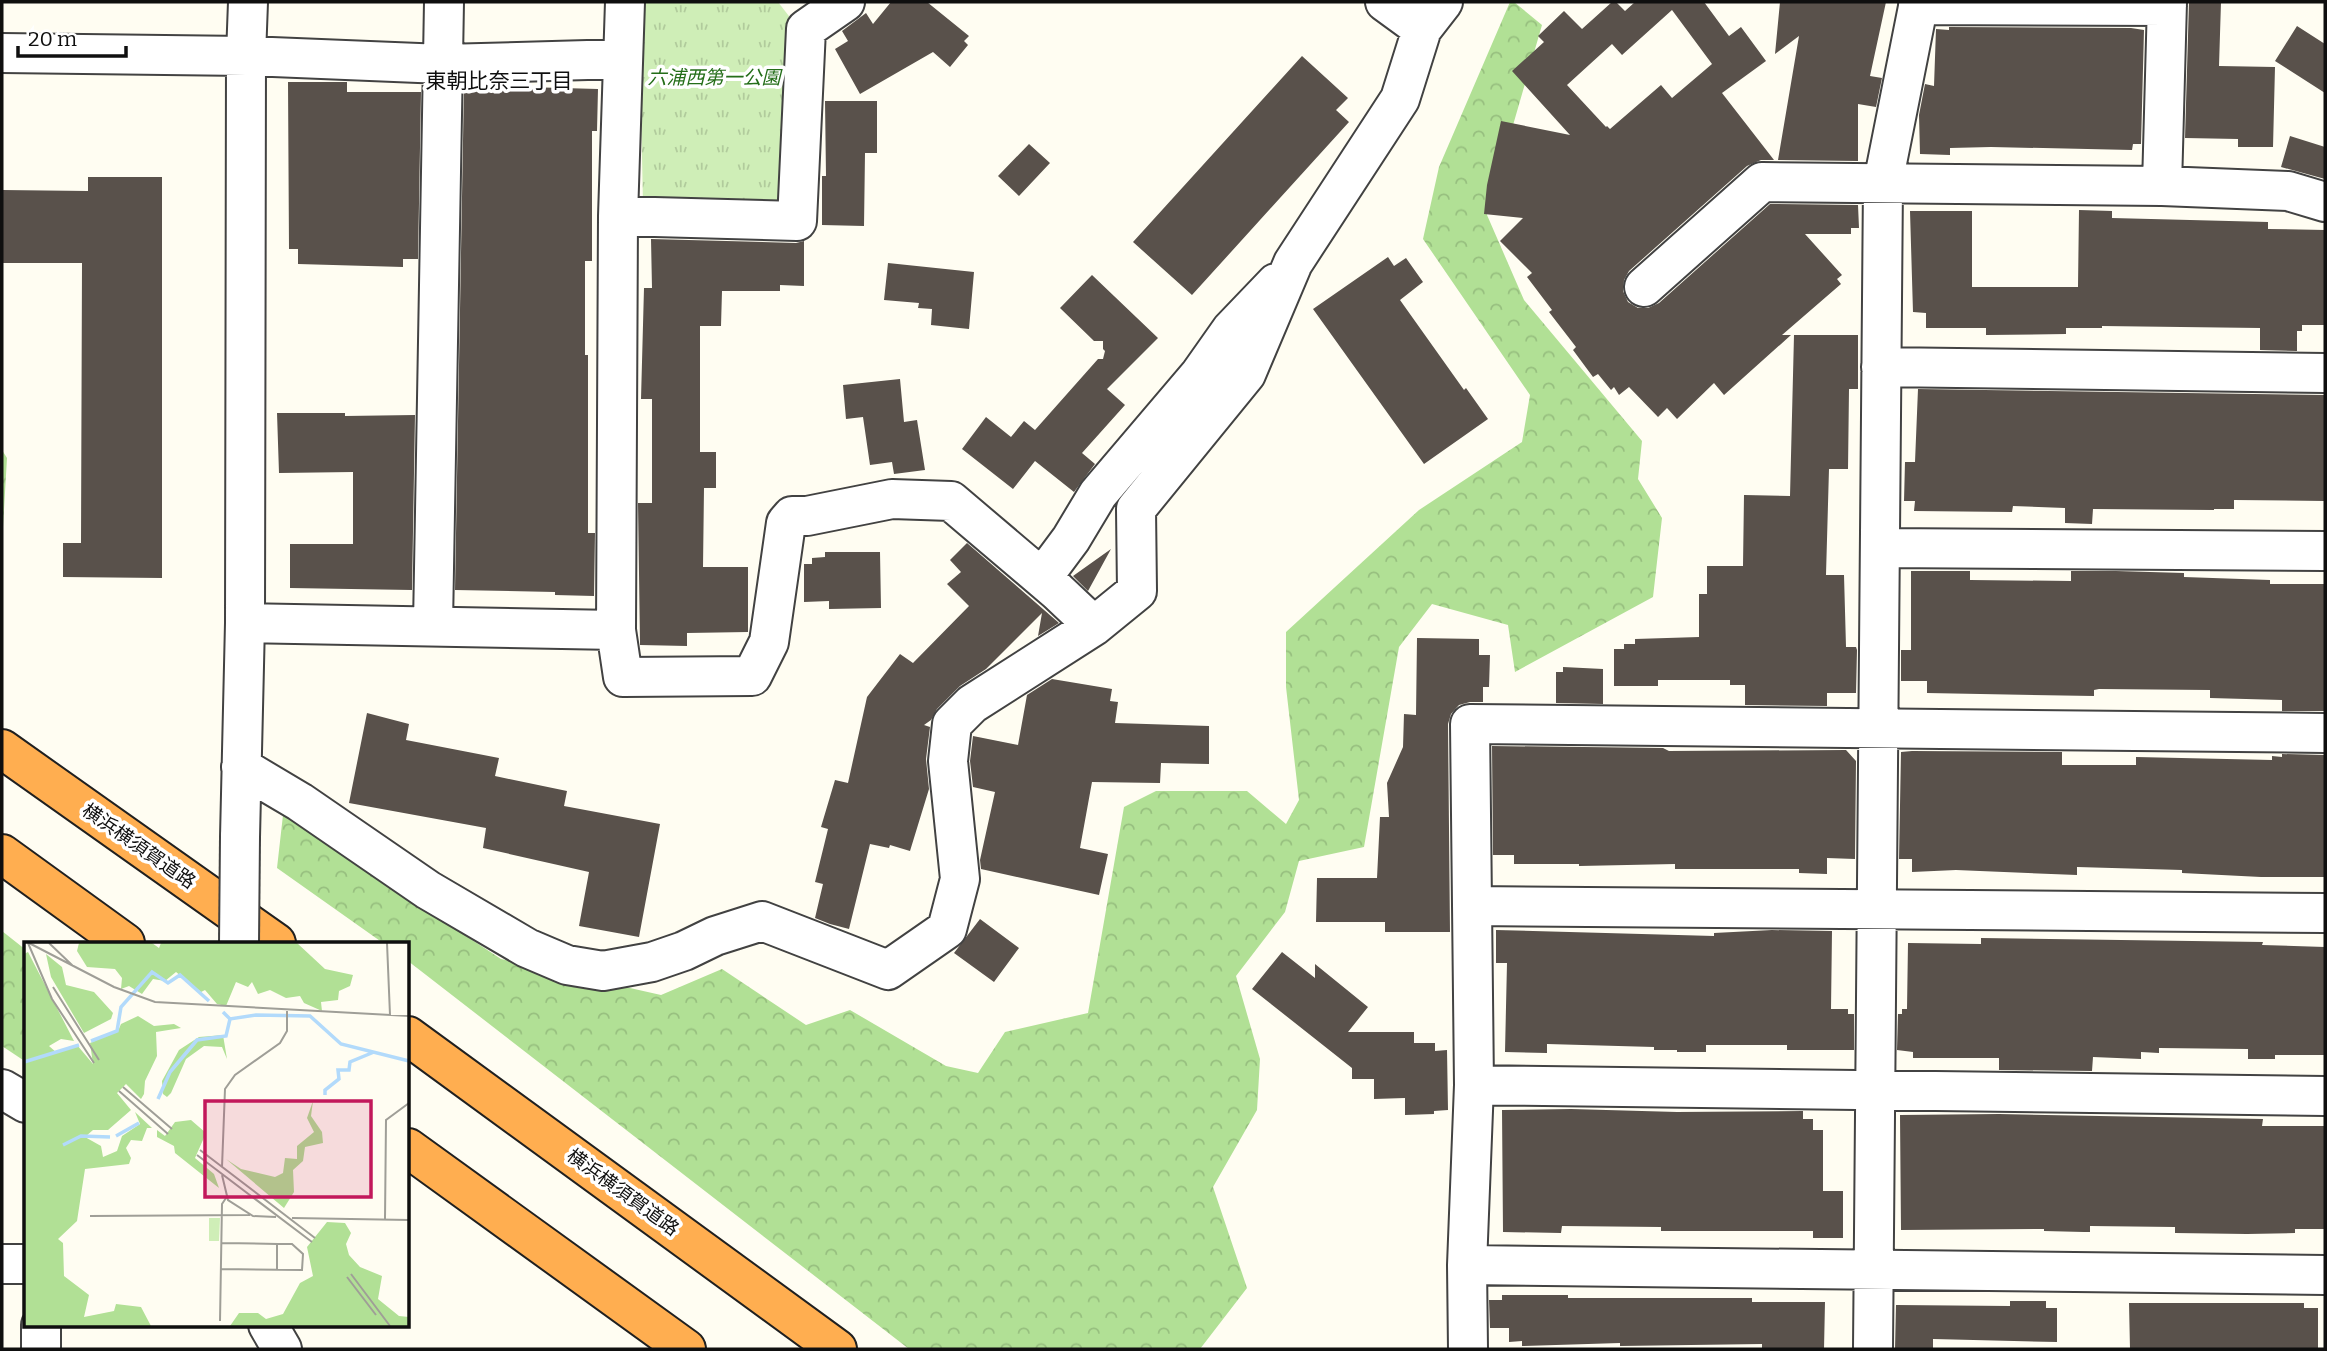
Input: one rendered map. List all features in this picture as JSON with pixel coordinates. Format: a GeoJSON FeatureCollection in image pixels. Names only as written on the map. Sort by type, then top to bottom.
{"type":"FeatureCollection","features":[{"type":"Feature","properties":{"kind":"highway","name":"横浜横須賀道路"},"geometry":{"type":"LineString","coordinates":[[2,749],[275,942]]}},
{"type":"Feature","properties":{"kind":"highway"},"geometry":{"type":"LineString","coordinates":[[2,854],[124,942]]}},
{"type":"Feature","properties":{"kind":"highway","name":"横浜横須賀道路"},"geometry":{"type":"LineString","coordinates":[[410,1037],[837,1349]]}},
{"type":"Feature","properties":{"kind":"highway"},"geometry":{"type":"LineString","coordinates":[[410,1149],[686,1349]]}},
{"type":"Feature","properties":{"kind":"street"},"geometry":{"type":"LineString","coordinates":[[239,942],[245,623],[248,2]]}},
{"type":"Feature","properties":{"kind":"street"},"geometry":{"type":"LineString","coordinates":[[433,625],[444,2]]}},
{"type":"Feature","properties":{"kind":"street"},"geometry":{"type":"LineString","coordinates":[[625,2],[618,216],[617,630],[623,677],[752,676],[769,642],[786,523],[792,516],[807,516],[892,499],[951,501],[1094,626]]}},
{"type":"Feature","properties":{"kind":"street"},"geometry":{"type":"LineString","coordinates":[[618,216],[797,221],[806,29],[845,2]]}},
{"type":"Feature","properties":{"kind":"street"},"geometry":{"type":"LineString","coordinates":[[241,767],[300,802],[428,890],[527,948],[567,965],[603,971],[652,962],[715,936],[762,921],[888,970],[947,929],[960,879],[948,761],[952,724],[972,704],[1094,626],[1137,592],[1136,509],[1246,374],[1292,266],[1400,99],[1432,16],[1385,2]]}},
{"type":"Feature","properties":{"kind":"street"},"geometry":{"type":"LineString","coordinates":[[1873,1349],[1884,184],[1919,4],[2167,4],[2162,186]]}},
{"type":"Feature","properties":{"kind":"street"},"geometry":{"type":"LineString","coordinates":[[2,53],[246,56],[443,64],[623,59]]}},
{"type":"Feature","properties":{"kind":"street"},"geometry":{"type":"LineString","coordinates":[[1644,287],[1762,182],[2162,186],[2288,191],[2325,202]]}},
{"type":"Feature","properties":{"kind":"street"},"geometry":{"type":"LineString","coordinates":[[1042,578],[1071,539],[1098,494],[1200,374],[1231,330],[1292,266]]}},
{"type":"Feature","properties":{"kind":"street"},"geometry":{"type":"LineString","coordinates":[[1881,367],[2325,373]]}},
{"type":"Feature","properties":{"kind":"street"},"geometry":{"type":"LineString","coordinates":[[1881,548],[2325,551]]}},
{"type":"Feature","properties":{"kind":"street"},"geometry":{"type":"LineString","coordinates":[[245,623],[617,630]]}},
{"type":"Feature","properties":{"kind":"street"},"geometry":{"type":"LineString","coordinates":[[1468,1349],[1467,1265],[1474,1084],[1470,724],[2325,733]]}},
{"type":"Feature","properties":{"kind":"street"},"geometry":{"type":"LineString","coordinates":[[1472,906],[2325,914]]}},
{"type":"Feature","properties":{"kind":"street"},"geometry":{"type":"LineString","coordinates":[[1474,1084],[2325,1096]]}},
{"type":"Feature","properties":{"kind":"street"},"geometry":{"type":"LineString","coordinates":[[2,1089],[24,1102]]}},
{"type":"Feature","properties":{"kind":"street"},"geometry":{"type":"LineString","coordinates":[[2,1264],[24,1264]]}},
{"type":"Feature","properties":{"kind":"street"},"geometry":{"type":"LineString","coordinates":[[1467,1265],[2325,1275]]}},
{"type":"Feature","properties":{"kind":"street"},"geometry":{"type":"LineString","coordinates":[[41,1326],[41,1349]]}},
{"type":"Feature","properties":{"kind":"street"},"geometry":{"type":"LineString","coordinates":[[269,1326],[282,1349]]}},
{"type":"Feature","properties":{"kind":"green space","name":"六浦西第一公園"},"geometry":{"type":"Polygon","coordinates":[[[644,2],[778,2],[792,20],[782,206],[643,205],[640,62],[644,2]]]}},
{"type":"Feature","properties":{"kind":"green space"},"geometry":{"type":"Polygon","coordinates":[[[1510,2],[1514,2],[1542,25],[1487,215],[1524,300],[1642,441],[1638,479],[1662,518],[1653,597],[1515,672],[1508,625],[1432,604],[1399,647],[1364,847],[1299,861],[1285,912],[1236,976],[1260,1059],[1257,1110],[1213,1187],[1247,1288],[1200,1349],[909,1349],[410,963],[410,942],[382,942],[277,868],[283,815],[501,959],[661,995],[722,969],[806,1025],[850,1010],[946,1066],[978,1073],[1005,1032],[1088,1013],[1124,807],[1156,791],[1247,791],[1286,824],[1299,800],[1286,687],[1286,632],[1419,510],[1522,442],[1530,395],[1423,239],[1439,167],[1510,2]]]}},
{"type":"Feature","properties":{"kind":"green space"},"geometry":{"type":"Polygon","coordinates":[[[2,450],[7,458],[2,544],[2,450]]]}},
{"type":"Feature","properties":{"kind":"green space"},"geometry":{"type":"Polygon","coordinates":[[[2,931],[24,948],[24,1061],[2,1046],[2,931]]]}},
{"type":"Feature","properties":{"kind":"building"},"geometry":{"type":"Polygon","coordinates":[[[891,2],[927,2],[969,36],[964,41],[968,45],[950,67],[933,52],[860,94],[835,49],[848,41],[842,31],[866,13],[873,24],[891,2]]]}},
{"type":"Feature","properties":{"kind":"building"},"geometry":{"type":"Polygon","coordinates":[[[1612,2],[1616,2],[1625,11],[1635,2],[1704,2],[1729,36],[1741,27],[1766,61],[1722,93],[1774,160],[1761,160],[1747,166],[1629,271],[1624,280],[1623,291],[1628,302],[1638,308],[1648,308],[1659,303],[1770,204],[1858,205],[1859,228],[1851,228],[1851,234],[1805,234],[1842,275],[1837,279],[1841,284],[1782,335],[1791,335],[1724,395],[1714,383],[1677,419],[1667,408],[1658,417],[1629,387],[1619,395],[1614,387],[1611,390],[1598,374],[1593,377],[1573,350],[1576,347],[1549,312],[1552,310],[1527,277],[1532,273],[1500,241],[1523,218],[1484,214],[1487,185],[1501,121],[1570,135],[1512,71],[1544,42],[1538,36],[1564,11],[1582,29],[1612,2]],[[1672,10],[1622,55],[1612,44],[1567,85],[1610,129],[1661,85],[1672,98],[1712,64],[1672,10]]]}},
{"type":"Feature","properties":{"kind":"building"},"geometry":{"type":"Polygon","coordinates":[[[1780,2],[1886,2],[1870,76],[1882,78],[1876,107],[1858,104],[1858,161],[1778,160],[1799,36],[1775,54],[1780,2]]]}},
{"type":"Feature","properties":{"kind":"building"},"geometry":{"type":"Polygon","coordinates":[[[2189,2],[2221,2],[2219,66],[2275,67],[2273,147],[2238,147],[2238,139],[2185,138],[2189,2]]]}},
{"type":"Feature","properties":{"kind":"building"},"geometry":{"type":"Polygon","coordinates":[[[2297,26],[2325,44],[2325,93],[2275,61],[2297,26]]]}},
{"type":"Feature","properties":{"kind":"building"},"geometry":{"type":"Polygon","coordinates":[[[1949,27],[2144,30],[2141,144],[2133,144],[2132,150],[1991,147],[1950,148],[1950,155],[1920,154],[1919,115],[1925,84],[1934,86],[1936,29],[1949,30],[1949,27]]]}},
{"type":"Feature","properties":{"kind":"building"},"geometry":{"type":"Polygon","coordinates":[[[1302,56],[1348,98],[1336,110],[1349,122],[1192,295],[1133,242],[1302,56]]]}},
{"type":"Feature","properties":{"kind":"building"},"geometry":{"type":"Polygon","coordinates":[[[288,82],[347,82],[347,92],[421,92],[418,259],[403,259],[403,267],[298,264],[298,249],[289,249],[288,82]]]}},
{"type":"Feature","properties":{"kind":"building"},"geometry":{"type":"Polygon","coordinates":[[[464,85],[598,89],[597,131],[592,131],[592,261],[585,261],[588,533],[595,533],[594,596],[555,595],[555,592],[455,590],[464,85]]]}},
{"type":"Feature","properties":{"kind":"building"},"geometry":{"type":"Polygon","coordinates":[[[825,101],[877,101],[877,153],[865,153],[864,226],[822,225],[822,176],[826,176],[825,101]]]}},
{"type":"Feature","properties":{"kind":"building"},"geometry":{"type":"Polygon","coordinates":[[[2290,136],[2325,147],[2325,179],[2281,167],[2290,136]]]}},
{"type":"Feature","properties":{"kind":"building"},"geometry":{"type":"Polygon","coordinates":[[[1029,144],[1050,163],[1019,196],[998,176],[1029,144]]]}},
{"type":"Feature","properties":{"kind":"building"},"geometry":{"type":"Polygon","coordinates":[[[88,177],[162,177],[162,578],[63,577],[63,543],[81,543],[82,263],[2,263],[2,190],[88,191],[88,177]]]}},
{"type":"Feature","properties":{"kind":"building"},"geometry":{"type":"Polygon","coordinates":[[[2079,210],[2112,211],[2112,218],[2268,222],[2268,229],[2325,230],[2325,325],[2302,325],[2302,331],[2297,331],[2297,351],[2260,350],[2260,328],[2102,326],[2066,328],[2066,334],[1986,335],[1986,328],[1926,328],[1926,313],[1913,312],[1910,211],[1972,211],[1972,287],[2078,287],[2079,210]]]}},
{"type":"Feature","properties":{"kind":"building"},"geometry":{"type":"Polygon","coordinates":[[[651,239],[796,243],[804,241],[804,286],[780,285],[780,291],[722,291],[721,326],[700,326],[700,452],[716,452],[716,488],[704,488],[703,567],[748,567],[748,632],[687,633],[687,646],[640,645],[638,503],[652,503],[652,399],[641,399],[644,288],[652,288],[651,239]]]}},
{"type":"Feature","properties":{"kind":"building"},"geometry":{"type":"Polygon","coordinates":[[[1388,257],[1394,266],[1406,258],[1423,282],[1400,300],[1488,419],[1424,464],[1313,309],[1388,257]]]}},
{"type":"Feature","properties":{"kind":"building"},"geometry":{"type":"Polygon","coordinates":[[[888,263],[974,272],[969,329],[931,325],[932,309],[918,308],[919,303],[884,300],[888,263]]]}},
{"type":"Feature","properties":{"kind":"building"},"geometry":{"type":"Polygon","coordinates":[[[1092,275],[1158,338],[1107,389],[1125,405],[1082,453],[1095,464],[1074,492],[1035,461],[1013,489],[962,449],[986,417],[1011,437],[1024,421],[1035,430],[1098,359],[1103,359],[1103,341],[1094,341],[1060,308],[1092,275]]]}},
{"type":"Feature","properties":{"kind":"building"},"geometry":{"type":"Polygon","coordinates":[[[1794,335],[1858,335],[1858,389],[1849,389],[1848,469],[1829,469],[1826,575],[1844,575],[1846,647],[1856,647],[1857,650],[1856,693],[1827,693],[1827,706],[1745,705],[1745,685],[1730,685],[1730,680],[1658,680],[1658,686],[1614,686],[1614,649],[1624,649],[1624,644],[1635,644],[1635,639],[1699,637],[1699,594],[1707,594],[1707,566],[1743,566],[1744,495],[1790,496],[1794,335]]]}},
{"type":"Feature","properties":{"kind":"building"},"geometry":{"type":"Polygon","coordinates":[[[900,379],[904,422],[917,420],[925,470],[894,474],[892,462],[870,465],[863,417],[846,419],[843,385],[900,379]]]}},
{"type":"Feature","properties":{"kind":"building"},"geometry":{"type":"Polygon","coordinates":[[[1918,389],[2325,395],[2325,501],[2234,500],[2234,509],[2214,510],[2093,509],[2092,524],[2065,523],[2065,508],[2013,506],[2012,512],[1914,511],[1915,501],[1904,501],[1905,462],[1915,462],[1918,389]]]}},
{"type":"Feature","properties":{"kind":"building"},"geometry":{"type":"Polygon","coordinates":[[[277,413],[415,415],[412,590],[290,588],[290,544],[353,544],[353,472],[279,473],[277,413]]]}},
{"type":"Feature","properties":{"kind":"building"},"geometry":{"type":"Polygon","coordinates":[[[967,543],[1059,623],[1038,636],[1042,613],[986,669],[960,686],[924,725],[930,727],[926,759],[929,789],[910,851],[890,845],[889,848],[870,844],[849,929],[830,924],[815,918],[823,884],[815,882],[828,829],[821,827],[835,780],[848,783],[867,697],[900,654],[913,663],[969,606],[947,584],[961,572],[950,560],[967,543]]]}},
{"type":"Feature","properties":{"kind":"building"},"geometry":{"type":"Polygon","coordinates":[[[1111,549],[1088,591],[1073,576],[1111,549]]]}},
{"type":"Feature","properties":{"kind":"building"},"geometry":{"type":"Polygon","coordinates":[[[825,552],[880,552],[881,608],[829,609],[829,601],[804,602],[804,564],[812,564],[812,558],[825,557],[825,552]]]}},
{"type":"Feature","properties":{"kind":"building"},"geometry":{"type":"Polygon","coordinates":[[[1911,571],[1970,571],[1970,580],[2071,581],[2071,571],[2116,571],[2270,580],[2270,584],[2325,584],[2325,711],[2282,711],[2282,700],[2210,698],[2210,690],[2099,689],[2094,690],[2094,696],[1927,693],[1927,681],[1901,681],[1901,650],[1911,650],[1911,571]]]}},
{"type":"Feature","properties":{"kind":"building"},"geometry":{"type":"Polygon","coordinates":[[[1417,638],[1479,639],[1479,655],[1490,655],[1489,687],[1483,687],[1483,702],[1459,705],[1451,714],[1448,724],[1450,932],[1385,932],[1385,922],[1316,922],[1317,878],[1377,878],[1380,817],[1389,817],[1387,783],[1403,747],[1404,714],[1416,715],[1417,638]]]}},
{"type":"Feature","properties":{"kind":"building"},"geometry":{"type":"Polygon","coordinates":[[[1563,667],[1603,669],[1603,704],[1556,703],[1556,672],[1563,672],[1563,667]]]}},
{"type":"Feature","properties":{"kind":"building"},"geometry":{"type":"Polygon","coordinates":[[[1052,679],[1112,689],[1110,701],[1118,702],[1115,723],[1209,726],[1209,764],[1161,763],[1160,783],[1092,782],[1080,848],[1108,854],[1099,895],[981,869],[980,860],[995,792],[973,787],[970,761],[973,736],[1018,745],[1027,695],[1052,679]]]}},
{"type":"Feature","properties":{"kind":"building"},"geometry":{"type":"Polygon","coordinates":[[[367,713],[409,724],[406,740],[499,758],[495,776],[567,791],[564,806],[660,824],[639,937],[579,926],[589,872],[483,848],[486,828],[349,803],[367,713]]]}},
{"type":"Feature","properties":{"kind":"building"},"geometry":{"type":"Polygon","coordinates":[[[1492,746],[1663,748],[1669,751],[1846,750],[1856,761],[1855,859],[1827,858],[1827,874],[1799,873],[1799,869],[1675,869],[1675,864],[1514,864],[1514,855],[1493,855],[1492,746]]]}},
{"type":"Feature","properties":{"kind":"building"},"geometry":{"type":"Polygon","coordinates":[[[1901,752],[2062,752],[2062,765],[2136,765],[2136,757],[2272,760],[2272,756],[2282,757],[2282,754],[2325,755],[2325,877],[2261,877],[2182,873],[2182,870],[2077,867],[2077,875],[1956,870],[1912,872],[1912,859],[1899,859],[1901,752]]]}},
{"type":"Feature","properties":{"kind":"building"},"geometry":{"type":"Polygon","coordinates":[[[980,919],[1019,948],[994,982],[954,953],[980,919]]]}},
{"type":"Feature","properties":{"kind":"building"},"geometry":{"type":"Polygon","coordinates":[[[1496,930],[1714,936],[1714,933],[1772,930],[1832,931],[1831,1009],[1848,1009],[1848,1014],[1854,1014],[1854,1050],[1787,1050],[1787,1045],[1706,1045],[1706,1052],[1677,1052],[1654,1050],[1654,1047],[1547,1044],[1547,1053],[1505,1052],[1507,963],[1496,963],[1496,930]]]}},
{"type":"Feature","properties":{"kind":"building"},"geometry":{"type":"Polygon","coordinates":[[[1981,938],[2263,942],[2262,945],[2325,947],[2325,1055],[2275,1055],[2275,1059],[2248,1059],[2248,1049],[2159,1048],[2159,1053],[2141,1052],[2141,1059],[2093,1057],[2092,1071],[1999,1070],[1999,1058],[1913,1058],[1913,1052],[1897,1050],[1898,1014],[1902,1014],[1902,1009],[1907,1009],[1908,943],[1981,944],[1981,938]]]}},
{"type":"Feature","properties":{"kind":"building"},"geometry":{"type":"Polygon","coordinates":[[[1282,952],[1315,978],[1315,964],[1368,1007],[1348,1032],[1414,1032],[1414,1043],[1435,1043],[1435,1051],[1447,1050],[1448,1110],[1434,1111],[1434,1114],[1405,1115],[1405,1098],[1374,1099],[1374,1079],[1352,1079],[1352,1068],[1252,989],[1282,952]]]}},
{"type":"Feature","properties":{"kind":"building"},"geometry":{"type":"Polygon","coordinates":[[[1502,1110],[1803,1111],[1803,1119],[1813,1119],[1813,1130],[1823,1130],[1823,1191],[1843,1191],[1843,1238],[1813,1238],[1813,1231],[1661,1231],[1661,1227],[1562,1226],[1561,1233],[1503,1232],[1502,1110]]]}},
{"type":"Feature","properties":{"kind":"building"},"geometry":{"type":"Polygon","coordinates":[[[1900,1115],[2263,1119],[2262,1126],[2325,1126],[2325,1229],[2247,1234],[2175,1233],[2175,1227],[2090,1226],[2090,1232],[2044,1229],[1901,1230],[1900,1115]]]}},
{"type":"Feature","properties":{"kind":"building"},"geometry":{"type":"Polygon","coordinates":[[[1502,1295],[1568,1295],[1568,1298],[1752,1298],[1752,1302],[1825,1302],[1824,1349],[1762,1349],[1762,1344],[1620,1346],[1620,1343],[1522,1346],[1522,1341],[1509,1342],[1509,1328],[1490,1328],[1489,1300],[1502,1300],[1502,1295]]]}},
{"type":"Feature","properties":{"kind":"building"},"geometry":{"type":"Polygon","coordinates":[[[2010,1301],[2046,1301],[2046,1308],[2057,1308],[2057,1342],[1933,1339],[1933,1349],[1895,1349],[1896,1305],[2010,1306],[2010,1301]]]}},
{"type":"Feature","properties":{"kind":"building"},"geometry":{"type":"Polygon","coordinates":[[[2129,1303],[2304,1303],[2304,1308],[2318,1308],[2318,1349],[2130,1349],[2129,1303]]]}},
{"type":"Feature","properties":{"kind":"district","name":"東朝比奈三丁目"},"geometry":{"type":"Point","coordinates":[499,81]}}]}
